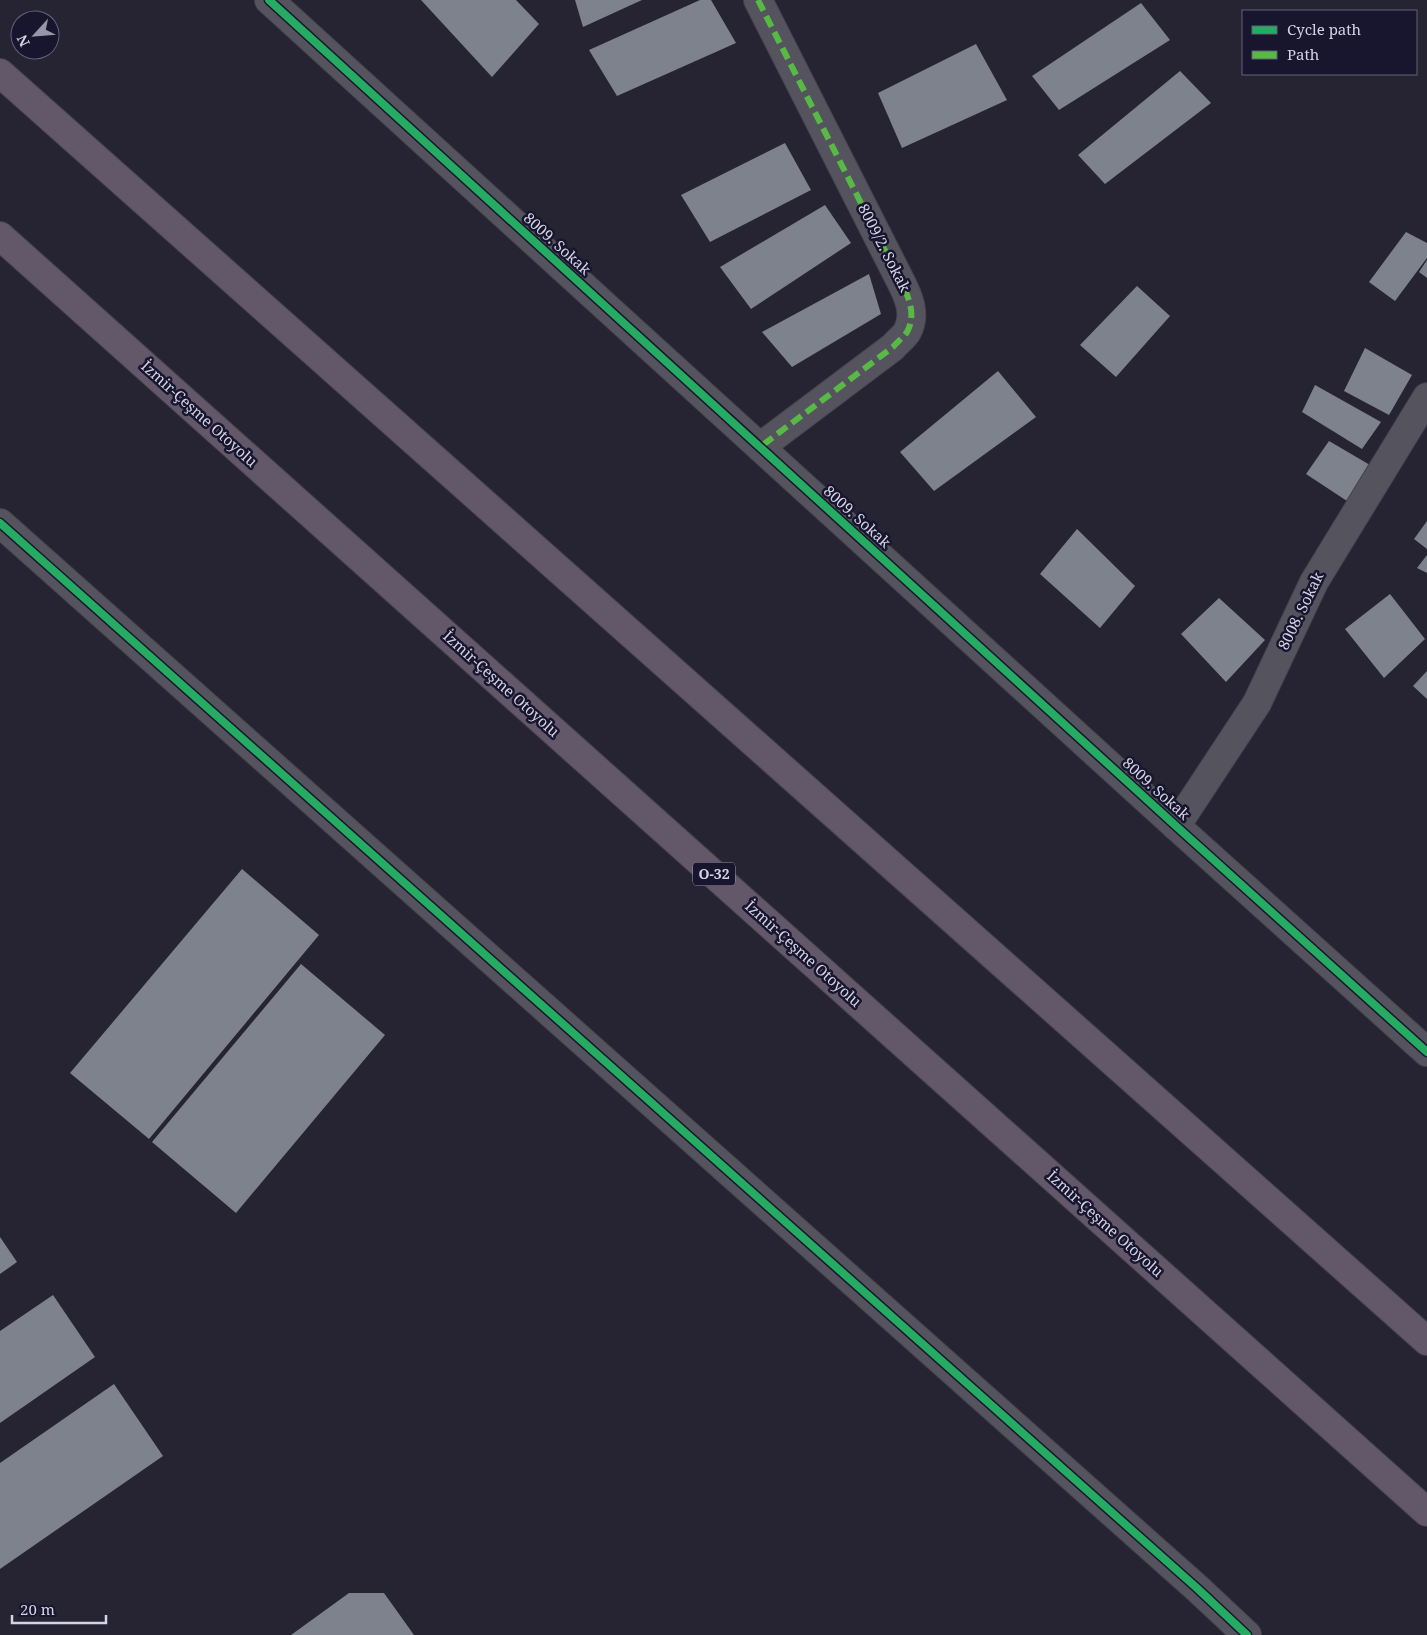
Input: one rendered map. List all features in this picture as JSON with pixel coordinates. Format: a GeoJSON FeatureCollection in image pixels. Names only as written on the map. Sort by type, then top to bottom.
{"type":"FeatureCollection","features":[{"type":"Feature","properties":{"kind":"highway"},"geometry":{"type":"LineString","coordinates":[[0,73],[1427,1341]]}},
{"type":"Feature","properties":{"kind":"highway","name":"İzmir-Çeşme Otoyolu"},"geometry":{"type":"LineString","coordinates":[[0,236],[1427,1512]]}},
{"type":"Feature","properties":{"kind":"street","name":"8009. Sokak"},"geometry":{"type":"LineString","coordinates":[[269,0],[1427,1052]]}},
{"type":"Feature","properties":{"kind":"street","name":"8009/2. Sokak"},"geometry":{"type":"LineString","coordinates":[[758,0],[903,285],[909,298],[912,313],[906,333],[893,347],[760,447]]}},
{"type":"Feature","properties":{"kind":"street","name":"8008. Sokak"},"geometry":{"type":"LineString","coordinates":[[1176,826],[1257,703],[1314,582],[1427,397]]}},
{"type":"Feature","properties":{"kind":"street"},"geometry":{"type":"LineString","coordinates":[[0,523],[1154,1549],[1247,1635]]}},
{"type":"Feature","properties":{"kind":"building"},"geometry":{"type":"Polygon","coordinates":[[[421,0],[516,0],[539,24],[492,77],[421,0]]]}},
{"type":"Feature","properties":{"kind":"building"},"geometry":{"type":"Polygon","coordinates":[[[575,0],[642,0],[583,27],[575,0]]]}},
{"type":"Feature","properties":{"kind":"building"},"geometry":{"type":"Polygon","coordinates":[[[700,0],[711,0],[736,43],[617,96],[589,50],[700,0]]]}},
{"type":"Feature","properties":{"kind":"building"},"geometry":{"type":"Polygon","coordinates":[[[1141,3],[1170,40],[1059,110],[1032,76],[1141,3]]]}},
{"type":"Feature","properties":{"kind":"building"},"geometry":{"type":"Polygon","coordinates":[[[976,44],[1007,100],[902,148],[878,93],[976,44]]]}},
{"type":"Feature","properties":{"kind":"building"},"geometry":{"type":"Polygon","coordinates":[[[1180,71],[1211,103],[1105,184],[1078,155],[1180,71]]]}},
{"type":"Feature","properties":{"kind":"building"},"geometry":{"type":"Polygon","coordinates":[[[785,143],[811,190],[710,242],[681,195],[785,143]]]}},
{"type":"Feature","properties":{"kind":"building"},"geometry":{"type":"Polygon","coordinates":[[[825,205],[851,243],[751,309],[720,267],[825,205]]]}},
{"type":"Feature","properties":{"kind":"building"},"geometry":{"type":"Polygon","coordinates":[[[1406,232],[1427,243],[1427,258],[1395,301],[1369,282],[1406,232]]]}},
{"type":"Feature","properties":{"kind":"building"},"geometry":{"type":"Polygon","coordinates":[[[1427,260],[1427,278],[1419,272],[1427,260]]]}},
{"type":"Feature","properties":{"kind":"building"},"geometry":{"type":"Polygon","coordinates":[[[869,274],[881,314],[792,367],[762,332],[869,274]]]}},
{"type":"Feature","properties":{"kind":"building"},"geometry":{"type":"Polygon","coordinates":[[[1137,286],[1170,316],[1116,377],[1080,345],[1137,286]]]}},
{"type":"Feature","properties":{"kind":"building"},"geometry":{"type":"Polygon","coordinates":[[[1365,348],[1412,375],[1389,415],[1344,391],[1365,348]]]}},
{"type":"Feature","properties":{"kind":"building"},"geometry":{"type":"Polygon","coordinates":[[[998,371],[1036,417],[934,491],[900,452],[998,371]]]}},
{"type":"Feature","properties":{"kind":"building"},"geometry":{"type":"Polygon","coordinates":[[[1315,385],[1381,422],[1362,449],[1302,412],[1315,385]]]}},
{"type":"Feature","properties":{"kind":"building"},"geometry":{"type":"Polygon","coordinates":[[[1329,441],[1370,465],[1347,501],[1306,474],[1329,441]]]}},
{"type":"Feature","properties":{"kind":"building"},"geometry":{"type":"Polygon","coordinates":[[[1427,521],[1427,549],[1414,539],[1427,521]]]}},
{"type":"Feature","properties":{"kind":"building"},"geometry":{"type":"Polygon","coordinates":[[[1077,529],[1135,586],[1100,628],[1040,574],[1077,529]]]}},
{"type":"Feature","properties":{"kind":"building"},"geometry":{"type":"Polygon","coordinates":[[[1427,555],[1427,573],[1417,568],[1427,555]]]}},
{"type":"Feature","properties":{"kind":"building"},"geometry":{"type":"Polygon","coordinates":[[[1390,594],[1425,639],[1384,678],[1345,629],[1390,594]]]}},
{"type":"Feature","properties":{"kind":"building"},"geometry":{"type":"Polygon","coordinates":[[[1219,598],[1265,640],[1226,682],[1181,634],[1219,598]]]}},
{"type":"Feature","properties":{"kind":"building"},"geometry":{"type":"Polygon","coordinates":[[[1427,671],[1427,699],[1413,686],[1427,671]]]}},
{"type":"Feature","properties":{"kind":"building"},"geometry":{"type":"Polygon","coordinates":[[[242,869],[319,935],[149,1139],[70,1073],[242,869]]]}},
{"type":"Feature","properties":{"kind":"building"},"geometry":{"type":"Polygon","coordinates":[[[301,964],[385,1035],[236,1213],[152,1142],[301,964]]]}},
{"type":"Feature","properties":{"kind":"building"},"geometry":{"type":"Polygon","coordinates":[[[0,1237],[17,1262],[0,1274],[0,1237]]]}},
{"type":"Feature","properties":{"kind":"building"},"geometry":{"type":"Polygon","coordinates":[[[53,1295],[95,1357],[0,1423],[0,1331],[53,1295]]]}},
{"type":"Feature","properties":{"kind":"building"},"geometry":{"type":"Polygon","coordinates":[[[114,1384],[163,1456],[0,1569],[0,1463],[114,1384]]]}},
{"type":"Feature","properties":{"kind":"building"},"geometry":{"type":"Polygon","coordinates":[[[349,1593],[384,1593],[414,1635],[291,1635],[349,1593]]]}},
{"type":"Feature","properties":{"kind":"marked path"},"geometry":{"type":"LineString","coordinates":[[758,0],[902,284],[911,311],[910,325],[907,332],[893,347],[760,447]]}},
{"type":"Feature","properties":{"kind":"cycle path"},"geometry":{"type":"LineString","coordinates":[[269,0],[1427,1052]]}},
{"type":"Feature","properties":{"kind":"cycle path"},"geometry":{"type":"LineString","coordinates":[[0,523],[1198,1589],[1247,1635]]}}]}
